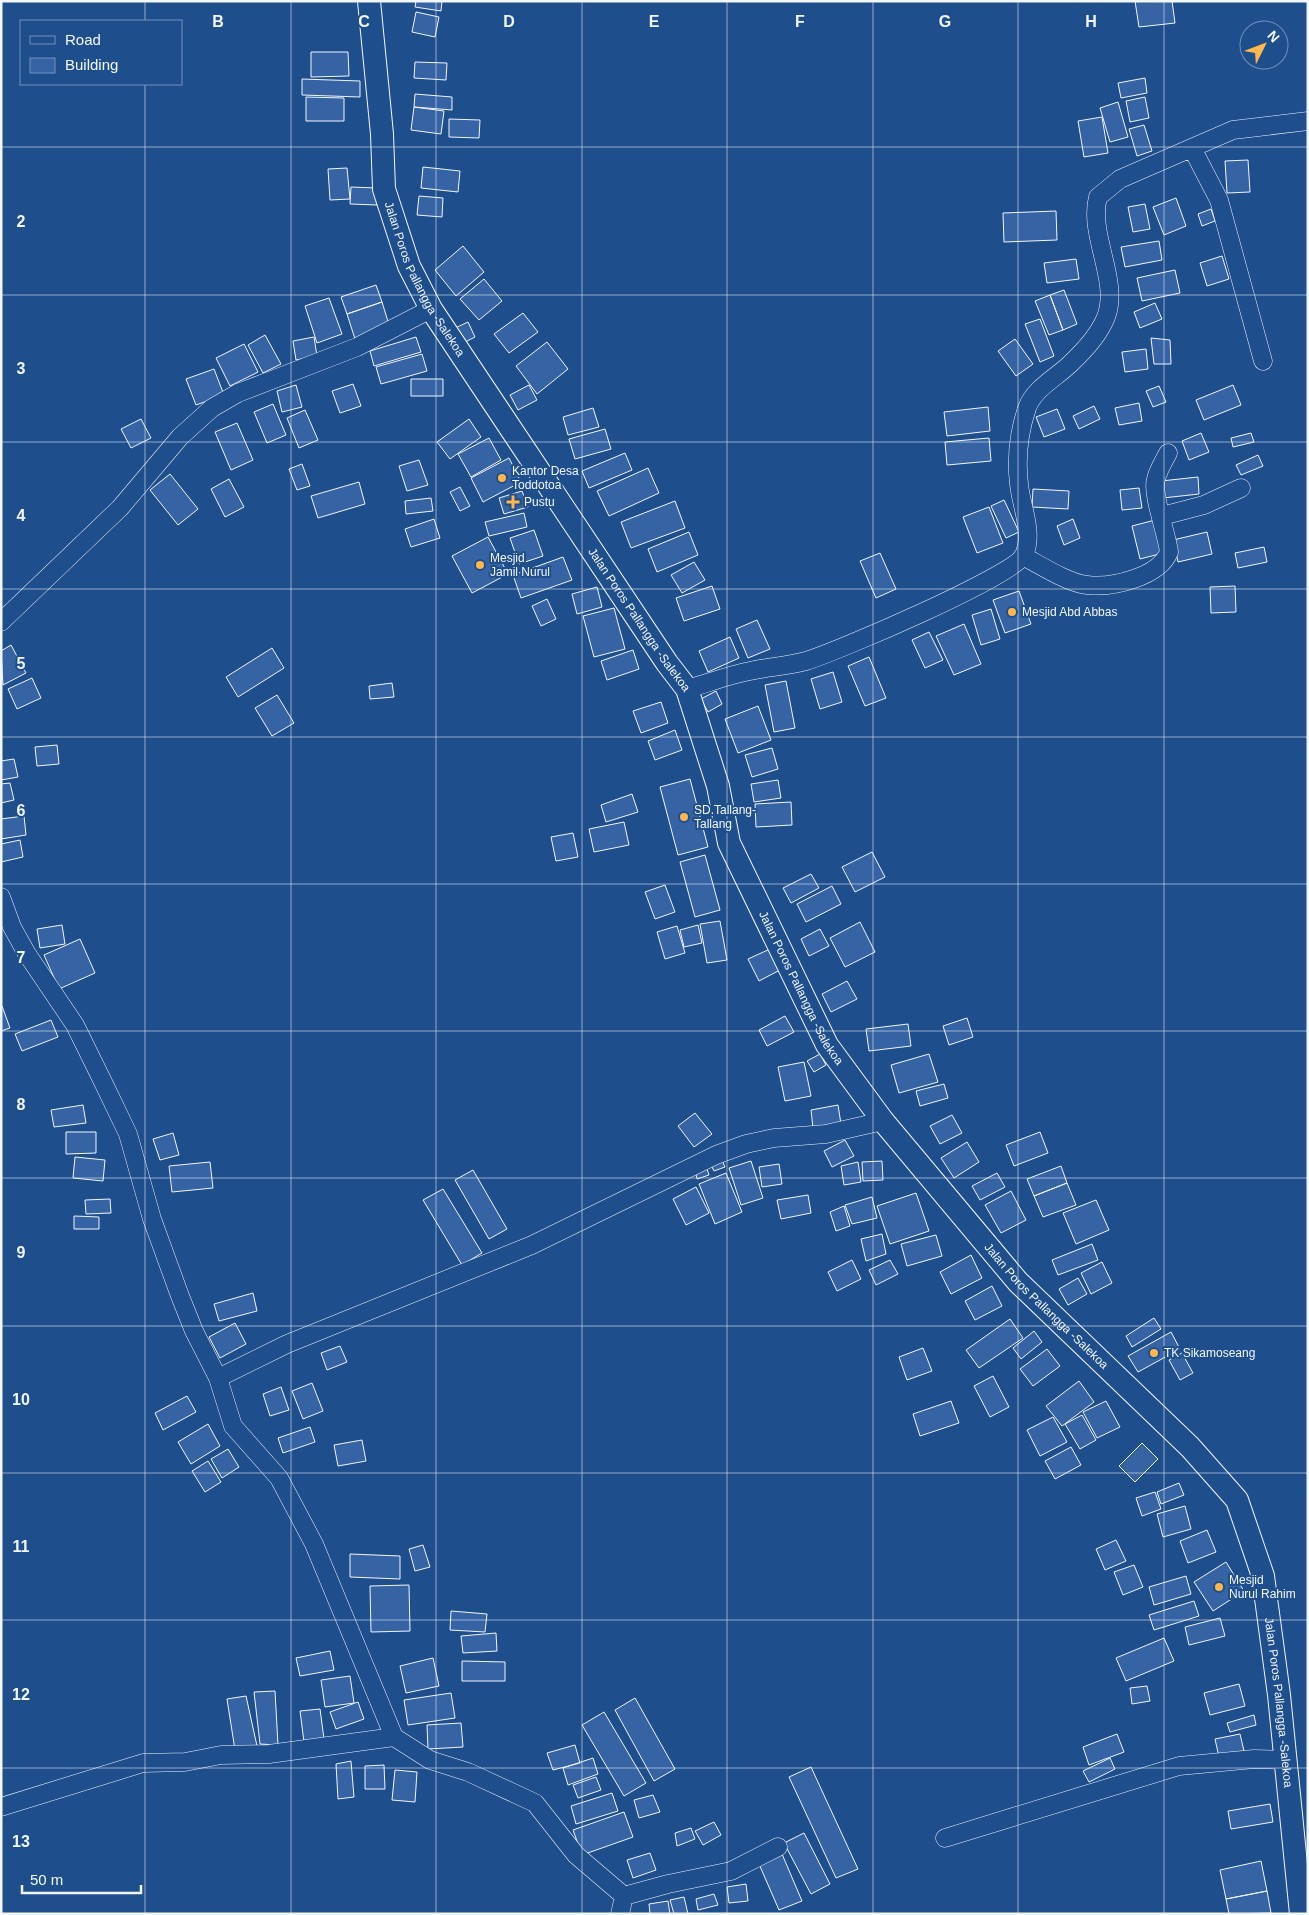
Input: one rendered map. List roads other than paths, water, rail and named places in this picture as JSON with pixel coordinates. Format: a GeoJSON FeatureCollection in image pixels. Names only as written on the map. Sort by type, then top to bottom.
{"type":"FeatureCollection","features":[{"type":"Feature","properties":{"kind":"main road","name":"Jalan Poros Pallangga -Salekoa"},"geometry":{"type":"LineString","coordinates":[[368,1],[382,134],[384,189],[409,266],[431,309],[667,664],[688,689],[718,786],[729,843],[826,1045],[883,1121],[1018,1282],[1190,1448],[1237,1500],[1263,1576],[1301,1914]]}},
{"type":"Feature","properties":{"kind":"street"},"geometry":{"type":"LineString","coordinates":[[688,689],[749,671],[804,662],[841,649],[961,594],[999,574],[1023,556],[1027,535],[1019,484],[1018,454],[1028,407],[1036,395],[1093,340],[1106,316],[1109,298],[1096,220],[1098,197],[1120,179],[1233,130],[1308,121]]}},
{"type":"Feature","properties":{"kind":"street"},"geometry":{"type":"LineString","coordinates":[[1192,148],[1219,200],[1263,361]]}},
{"type":"Feature","properties":{"kind":"street"},"geometry":{"type":"LineString","coordinates":[[1,622],[120,508],[180,437],[212,408],[238,393],[357,347],[431,309]]}},
{"type":"Feature","properties":{"kind":"street"},"geometry":{"type":"LineString","coordinates":[[1023,556],[1087,586],[1124,582],[1154,570],[1167,559],[1170,552],[1162,516],[1154,494],[1155,480],[1168,454]]}},
{"type":"Feature","properties":{"kind":"street"},"geometry":{"type":"LineString","coordinates":[[1162,516],[1204,506],[1241,488]]}},
{"type":"Feature","properties":{"kind":"street"},"geometry":{"type":"LineString","coordinates":[[1,897],[12,927],[27,954],[65,1009],[88,1049],[128,1134],[166,1260],[194,1331],[218,1378],[233,1426],[279,1478],[314,1544],[394,1737],[430,1760],[468,1772],[535,1803],[576,1855],[622,1905],[668,1884],[731,1871],[778,1847]]}},
{"type":"Feature","properties":{"kind":"street"},"geometry":{"type":"LineString","coordinates":[[218,1378],[287,1344],[532,1245],[716,1155],[746,1144],[774,1138],[826,1134],[883,1121]]}},
{"type":"Feature","properties":{"kind":"street"},"geometry":{"type":"LineString","coordinates":[[1,1807],[142,1763],[184,1762],[221,1755],[278,1754],[394,1737]]}},
{"type":"Feature","properties":{"kind":"street"},"geometry":{"type":"LineString","coordinates":[[945,1838],[1179,1766],[1254,1759],[1285,1760]]}},
{"type":"Feature","properties":{"kind":"place","name":"Kantor Desa Toddotoa"},"geometry":{"type":"Point","coordinates":[502,478]}},
{"type":"Feature","properties":{"kind":"place","name":"Pustu"},"geometry":{"type":"Point","coordinates":[513,502]}},
{"type":"Feature","properties":{"kind":"place","name":"Mesjid Jamil Nurul"},"geometry":{"type":"Point","coordinates":[480,565]}},
{"type":"Feature","properties":{"kind":"place","name":"Mesjid Abd Abbas"},"geometry":{"type":"Point","coordinates":[1012,612]}},
{"type":"Feature","properties":{"kind":"place","name":"SD.Tallang- Tallang"},"geometry":{"type":"Point","coordinates":[684,817]}},
{"type":"Feature","properties":{"kind":"place","name":"TK Sikamoseang"},"geometry":{"type":"Point","coordinates":[1154,1353]}},
{"type":"Feature","properties":{"kind":"place","name":"Mesjid Nurul Rahim"},"geometry":{"type":"Point","coordinates":[1219,1587]}}]}
